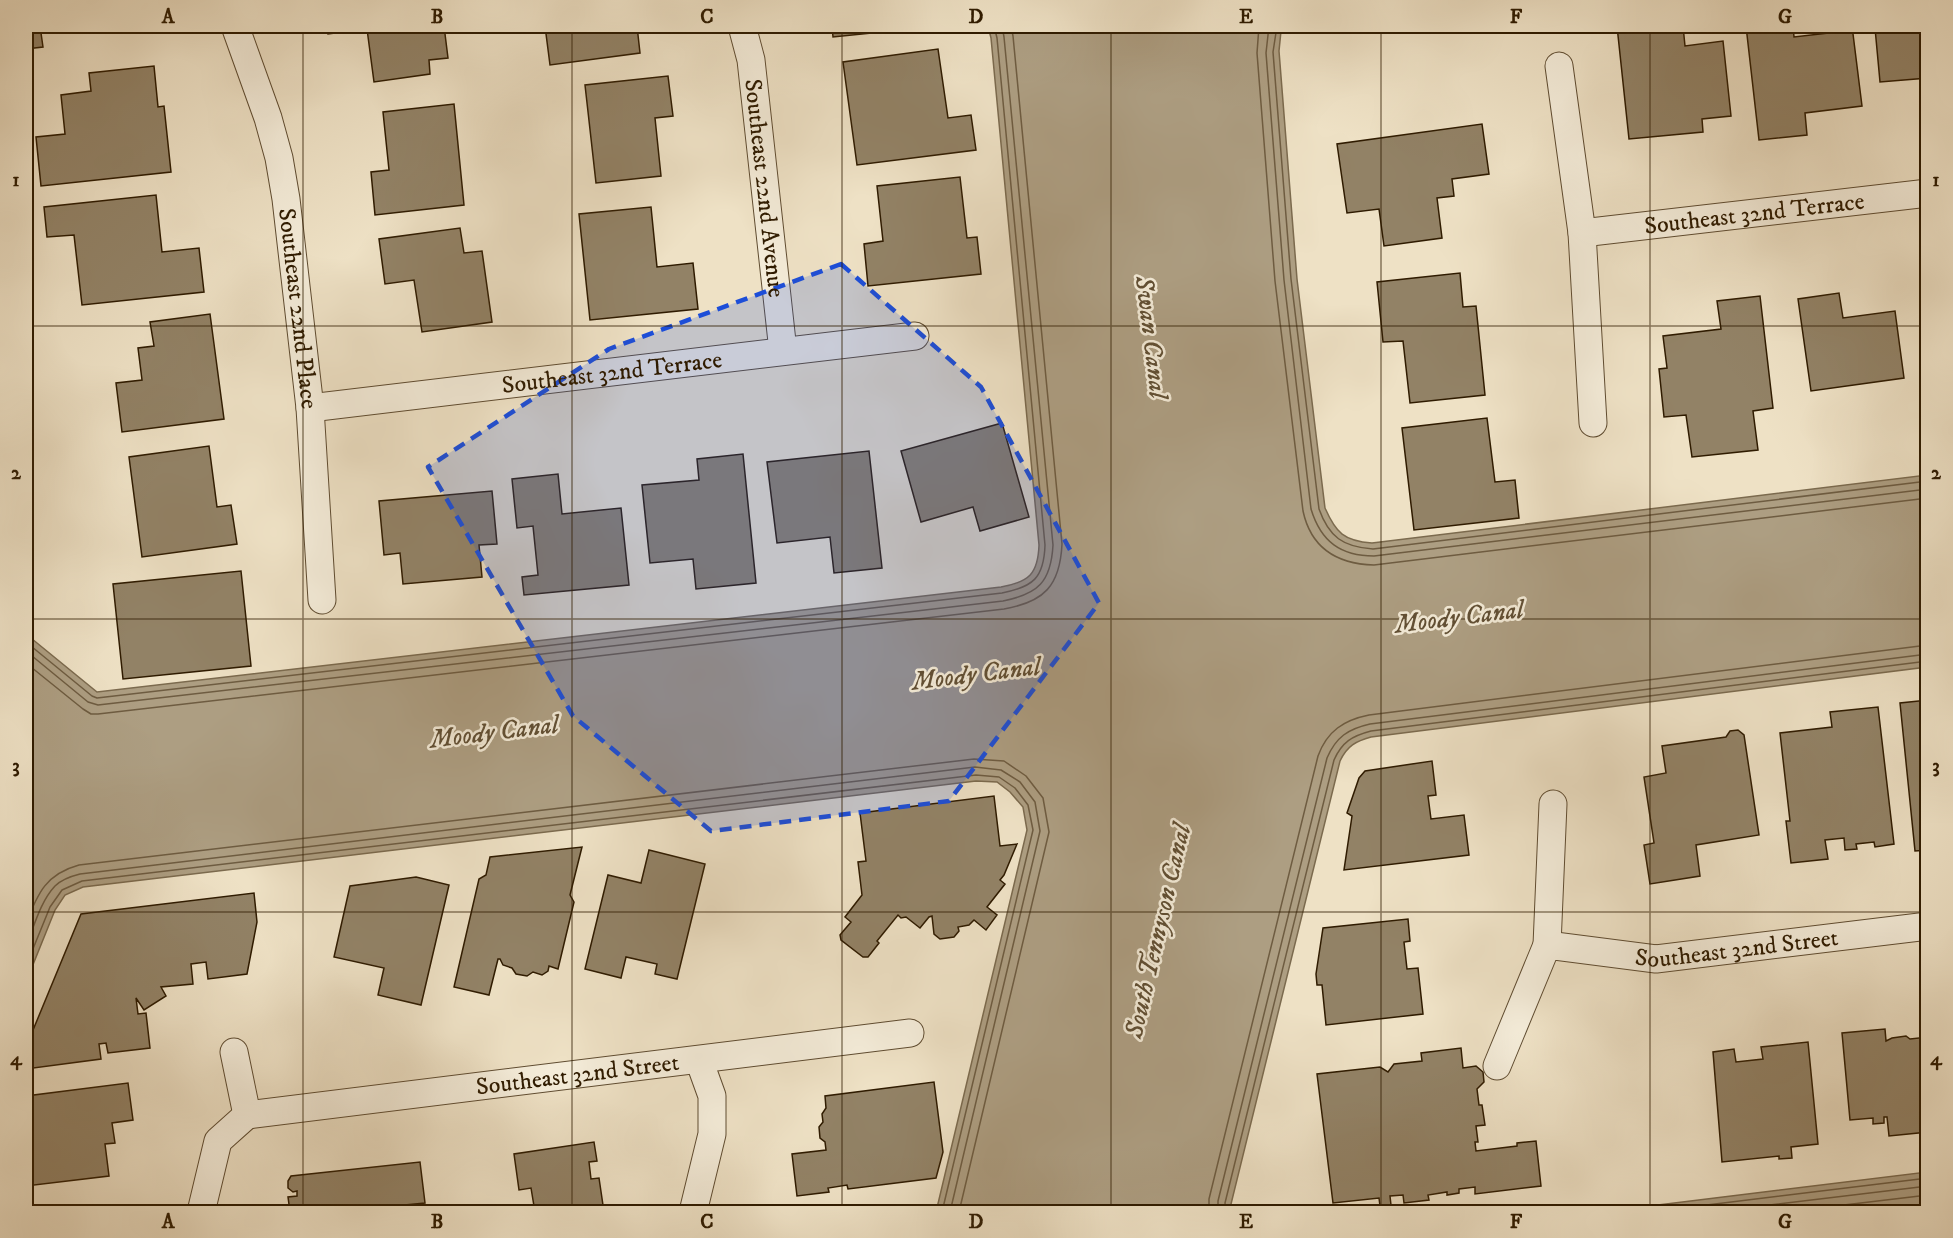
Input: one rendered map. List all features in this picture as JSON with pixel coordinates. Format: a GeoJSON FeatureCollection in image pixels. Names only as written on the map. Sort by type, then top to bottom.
{"type":"FeatureCollection","features":[{"type":"Feature","properties":{"kind":"street","name":"Southeast 22nd Place"},"geometry":{"type":"LineString","coordinates":[[235,26],[268,118],[279,158],[286,199],[310,408],[322,600]]}},
{"type":"Feature","properties":{"kind":"street","name":"Southeast 22nd Avenue"},"geometry":{"type":"LineString","coordinates":[[742,26],[751,60],[783,351]]}},
{"type":"Feature","properties":{"kind":"street"},"geometry":{"type":"LineString","coordinates":[[1559,66],[1582,233],[1593,423]]}},
{"type":"Feature","properties":{"kind":"street","name":"Southeast 32nd Terrace"},"geometry":{"type":"LineString","coordinates":[[1582,233],[1928,193]]}},
{"type":"Feature","properties":{"kind":"street","name":"Southeast 32nd Terrace"},"geometry":{"type":"LineString","coordinates":[[310,408],[915,336]]}},
{"type":"Feature","properties":{"kind":"street"},"geometry":{"type":"LineString","coordinates":[[1497,1066],[1547,945],[1553,804]]}},
{"type":"Feature","properties":{"kind":"street","name":"Southeast 32nd Street"},"geometry":{"type":"LineString","coordinates":[[1547,945],[1656,959],[1928,926]]}},
{"type":"Feature","properties":{"kind":"street","name":"Southeast 32nd Street"},"geometry":{"type":"LineString","coordinates":[[247,1115],[909,1032]]}},
{"type":"Feature","properties":{"kind":"street"},"geometry":{"type":"LineString","coordinates":[[201,1212],[218,1141],[247,1115],[234,1052]]}},
{"type":"Feature","properties":{"kind":"street"},"geometry":{"type":"LineString","coordinates":[[693,1212],[712,1134],[712,1096],[699,1059]]}},
{"type":"Feature","properties":{"kind":"highlighted area"},"geometry":{"type":"Polygon","coordinates":[[[841,264],[981,387],[1099,603],[949,801],[711,831],[573,716],[428,467],[609,349],[841,264]]]}},
{"type":"Feature","properties":{"kind":"water"},"geometry":{"type":"Polygon","coordinates":[[[988,26],[1284,26],[1281,31],[1279,51],[1297,279],[1325,508],[1333,524],[1342,534],[1354,540],[1372,543],[1927,475],[1927,667],[1371,737],[1352,745],[1340,761],[1231,1204],[1232,1212],[936,1212],[1027,830],[1023,807],[1010,792],[997,782],[976,781],[83,887],[65,895],[55,910],[26,982],[26,634],[97,692],[1001,587],[1019,582],[1030,575],[1037,563],[1039,545],[991,38],[988,26]]]}},
{"type":"Feature","properties":{"kind":"water"},"geometry":{"type":"Polygon","coordinates":[[[1927,1172],[1927,1212],[1601,1212],[1927,1172]]]}},
{"type":"Feature","properties":{"kind":"building"},"geometry":{"type":"Polygon","coordinates":[[[26,26],[40,26],[43,47],[26,49],[26,26]]]}},
{"type":"Feature","properties":{"kind":"building"},"geometry":{"type":"Polygon","coordinates":[[[327,26],[444,26],[448,58],[429,60],[430,74],[374,82],[367,29],[328,34],[327,26]]]}},
{"type":"Feature","properties":{"kind":"building"},"geometry":{"type":"Polygon","coordinates":[[[545,26],[637,26],[640,53],[550,65],[545,26]]]}},
{"type":"Feature","properties":{"kind":"building"},"geometry":{"type":"Polygon","coordinates":[[[832,26],[941,26],[833,37],[832,26]]]}},
{"type":"Feature","properties":{"kind":"building"},"geometry":{"type":"Polygon","coordinates":[[[1617,26],[1683,26],[1685,46],[1723,41],[1731,116],[1702,119],[1703,132],[1629,139],[1617,26]]]}},
{"type":"Feature","properties":{"kind":"building"},"geometry":{"type":"Polygon","coordinates":[[[1746,26],[1793,26],[1794,37],[1837,32],[1837,26],[1852,26],[1862,106],[1805,113],[1807,135],[1759,140],[1746,26]]]}},
{"type":"Feature","properties":{"kind":"building"},"geometry":{"type":"Polygon","coordinates":[[[1928,26],[1928,78],[1880,82],[1875,28],[1928,26]]]}},
{"type":"Feature","properties":{"kind":"building"},"geometry":{"type":"Polygon","coordinates":[[[938,49],[948,118],[971,115],[976,150],[857,165],[843,62],[938,49]]]}},
{"type":"Feature","properties":{"kind":"building"},"geometry":{"type":"Polygon","coordinates":[[[154,66],[158,107],[164,106],[171,172],[41,186],[36,137],[65,134],[61,95],[91,91],[89,73],[154,66]]]}},
{"type":"Feature","properties":{"kind":"building"},"geometry":{"type":"Polygon","coordinates":[[[668,76],[673,116],[655,118],[661,176],[596,183],[585,85],[668,76]]]}},
{"type":"Feature","properties":{"kind":"building"},"geometry":{"type":"Polygon","coordinates":[[[454,104],[464,205],[375,215],[371,172],[389,170],[383,112],[454,104]]]}},
{"type":"Feature","properties":{"kind":"building"},"geometry":{"type":"Polygon","coordinates":[[[1482,124],[1489,174],[1452,179],[1454,196],[1437,198],[1442,238],[1384,246],[1379,209],[1347,213],[1337,144],[1482,124]]]}},
{"type":"Feature","properties":{"kind":"building"},"geometry":{"type":"Polygon","coordinates":[[[960,177],[967,238],[977,237],[981,274],[868,286],[864,244],[883,241],[877,186],[960,177]]]}},
{"type":"Feature","properties":{"kind":"building"},"geometry":{"type":"Polygon","coordinates":[[[156,195],[162,252],[199,248],[204,292],[82,305],[74,235],[47,237],[44,207],[156,195]]]}},
{"type":"Feature","properties":{"kind":"building"},"geometry":{"type":"Polygon","coordinates":[[[651,207],[657,267],[693,263],[698,309],[590,320],[579,214],[651,207]]]}},
{"type":"Feature","properties":{"kind":"building"},"geometry":{"type":"Polygon","coordinates":[[[460,228],[464,253],[482,251],[492,322],[422,332],[414,280],[385,284],[379,239],[460,228]]]}},
{"type":"Feature","properties":{"kind":"building"},"geometry":{"type":"Polygon","coordinates":[[[1460,273],[1463,307],[1476,306],[1485,395],[1410,403],[1403,341],[1383,342],[1377,282],[1460,273]]]}},
{"type":"Feature","properties":{"kind":"building"},"geometry":{"type":"Polygon","coordinates":[[[1839,293],[1843,318],[1895,311],[1904,378],[1811,391],[1798,299],[1839,293]]]}},
{"type":"Feature","properties":{"kind":"building"},"geometry":{"type":"Polygon","coordinates":[[[1760,296],[1773,408],[1753,411],[1758,450],[1692,457],[1686,415],[1664,417],[1659,369],[1667,368],[1663,336],[1721,329],[1717,301],[1760,296]]]}},
{"type":"Feature","properties":{"kind":"building"},"geometry":{"type":"Polygon","coordinates":[[[210,314],[224,419],[122,432],[116,383],[142,380],[138,348],[154,346],[150,322],[210,314]]]}},
{"type":"Feature","properties":{"kind":"building"},"geometry":{"type":"Polygon","coordinates":[[[1487,418],[1495,482],[1515,480],[1519,518],[1414,530],[1402,428],[1487,418]]]}},
{"type":"Feature","properties":{"kind":"building"},"geometry":{"type":"Polygon","coordinates":[[[1002,423],[1029,517],[980,531],[973,507],[921,522],[901,451],[1002,423]]]}},
{"type":"Feature","properties":{"kind":"building"},"geometry":{"type":"Polygon","coordinates":[[[209,446],[217,507],[231,505],[237,544],[142,557],[129,457],[209,446]]]}},
{"type":"Feature","properties":{"kind":"building"},"geometry":{"type":"Polygon","coordinates":[[[869,451],[882,568],[834,573],[830,537],[777,543],[767,462],[869,451]]]}},
{"type":"Feature","properties":{"kind":"building"},"geometry":{"type":"Polygon","coordinates":[[[743,454],[756,583],[696,589],[693,559],[650,563],[642,485],[699,480],[697,459],[743,454]]]}},
{"type":"Feature","properties":{"kind":"building"},"geometry":{"type":"Polygon","coordinates":[[[558,474],[562,514],[621,508],[629,585],[524,595],[522,577],[538,575],[533,526],[517,528],[512,479],[558,474]]]}},
{"type":"Feature","properties":{"kind":"building"},"geometry":{"type":"Polygon","coordinates":[[[492,491],[497,544],[479,545],[482,577],[403,584],[400,553],[384,555],[379,501],[492,491]]]}},
{"type":"Feature","properties":{"kind":"building"},"geometry":{"type":"Polygon","coordinates":[[[241,571],[251,666],[123,679],[113,584],[241,571]]]}},
{"type":"Feature","properties":{"kind":"building"},"geometry":{"type":"Polygon","coordinates":[[[1928,700],[1928,850],[1915,851],[1900,703],[1928,700]]]}},
{"type":"Feature","properties":{"kind":"building"},"geometry":{"type":"Polygon","coordinates":[[[1878,707],[1894,844],[1875,847],[1874,842],[1856,844],[1857,849],[1845,850],[1844,838],[1825,840],[1828,859],[1791,863],[1786,821],[1790,821],[1780,733],[1832,727],[1830,712],[1878,707]]]}},
{"type":"Feature","properties":{"kind":"building"},"geometry":{"type":"Polygon","coordinates":[[[1738,730],[1744,735],[1759,835],[1696,845],[1700,876],[1650,884],[1644,845],[1654,843],[1644,777],[1666,773],[1662,746],[1726,737],[1730,731],[1738,730]]]}},
{"type":"Feature","properties":{"kind":"building"},"geometry":{"type":"Polygon","coordinates":[[[1432,761],[1436,795],[1428,796],[1431,819],[1464,815],[1469,855],[1344,870],[1352,816],[1347,813],[1359,778],[1365,771],[1432,761]]]}},
{"type":"Feature","properties":{"kind":"building"},"geometry":{"type":"Polygon","coordinates":[[[994,796],[1000,846],[1017,844],[1000,880],[1005,884],[987,907],[997,915],[986,930],[974,920],[969,925],[958,927],[959,931],[954,937],[940,939],[934,934],[932,916],[920,928],[906,917],[901,918],[898,915],[877,941],[879,943],[868,957],[863,957],[841,940],[840,935],[851,922],[845,917],[862,895],[858,862],[866,861],[860,813],[994,796]]]}},
{"type":"Feature","properties":{"kind":"building"},"geometry":{"type":"Polygon","coordinates":[[[582,847],[570,895],[574,902],[558,969],[549,966],[548,971],[542,975],[533,972],[527,976],[516,974],[512,968],[503,965],[498,959],[489,995],[454,987],[479,879],[486,875],[490,857],[582,847]]]}},
{"type":"Feature","properties":{"kind":"building"},"geometry":{"type":"Polygon","coordinates":[[[649,850],[705,864],[677,979],[655,974],[657,964],[626,957],[621,978],[585,969],[608,875],[641,883],[649,850]]]}},
{"type":"Feature","properties":{"kind":"building"},"geometry":{"type":"Polygon","coordinates":[[[416,877],[449,885],[421,1005],[378,995],[384,968],[334,957],[350,886],[416,877]]]}},
{"type":"Feature","properties":{"kind":"building"},"geometry":{"type":"Polygon","coordinates":[[[254,893],[257,922],[247,974],[208,979],[206,962],[191,964],[193,984],[161,987],[166,996],[144,1010],[136,998],[138,1014],[146,1013],[150,1048],[108,1053],[106,1043],[99,1044],[101,1059],[26,1069],[26,1047],[81,914],[254,893]]]}},
{"type":"Feature","properties":{"kind":"building"},"geometry":{"type":"Polygon","coordinates":[[[1408,919],[1410,941],[1404,942],[1407,969],[1418,968],[1423,1014],[1326,1025],[1322,985],[1317,985],[1316,974],[1323,928],[1408,919]]]}},
{"type":"Feature","properties":{"kind":"building"},"geometry":{"type":"Polygon","coordinates":[[[1885,1029],[1886,1041],[1906,1036],[1910,1039],[1928,1037],[1928,1132],[1889,1136],[1887,1117],[1884,1117],[1884,1123],[1873,1124],[1873,1118],[1850,1120],[1842,1033],[1885,1029]]]}},
{"type":"Feature","properties":{"kind":"building"},"geometry":{"type":"Polygon","coordinates":[[[1808,1042],[1818,1144],[1791,1147],[1792,1158],[1779,1159],[1779,1156],[1722,1162],[1713,1052],[1734,1049],[1736,1062],[1763,1059],[1761,1047],[1808,1042]]]}},
{"type":"Feature","properties":{"kind":"building"},"geometry":{"type":"Polygon","coordinates":[[[1461,1048],[1463,1068],[1476,1066],[1483,1072],[1484,1082],[1477,1089],[1485,1125],[1476,1126],[1478,1142],[1475,1142],[1476,1151],[1517,1146],[1517,1143],[1536,1141],[1541,1186],[1475,1194],[1475,1187],[1459,1189],[1459,1193],[1428,1195],[1429,1200],[1404,1203],[1403,1195],[1390,1196],[1391,1205],[1380,1206],[1379,1198],[1333,1203],[1317,1074],[1380,1067],[1388,1072],[1394,1064],[1422,1061],[1421,1053],[1461,1048]]]}},
{"type":"Feature","properties":{"kind":"building"},"geometry":{"type":"Polygon","coordinates":[[[934,1082],[943,1152],[936,1178],[848,1189],[847,1185],[828,1188],[829,1192],[797,1196],[792,1154],[826,1150],[825,1142],[820,1138],[819,1127],[823,1122],[822,1114],[826,1108],[825,1096],[934,1082]]]}},
{"type":"Feature","properties":{"kind":"building"},"geometry":{"type":"Polygon","coordinates":[[[128,1083],[133,1120],[112,1123],[115,1143],[105,1144],[109,1176],[26,1186],[26,1096],[128,1083]]]}},
{"type":"Feature","properties":{"kind":"building"},"geometry":{"type":"Polygon","coordinates":[[[594,1142],[597,1161],[589,1162],[591,1179],[599,1178],[604,1212],[535,1212],[531,1188],[519,1190],[514,1154],[594,1142]]]}},
{"type":"Feature","properties":{"kind":"building"},"geometry":{"type":"Polygon","coordinates":[[[420,1162],[425,1203],[395,1206],[396,1212],[290,1212],[288,1197],[297,1196],[297,1191],[293,1192],[288,1188],[291,1176],[420,1162]]]}},
{"type":"Feature","properties":{"kind":"water label","name":"Swan Canal"},"geometry":{"type":"Point","coordinates":[1152,337]}},
{"type":"Feature","properties":{"kind":"water label","name":"Moody Canal"},"geometry":{"type":"Point","coordinates":[1459,616]}},
{"type":"Feature","properties":{"kind":"water label","name":"Moody Canal"},"geometry":{"type":"Point","coordinates":[976,673]}},
{"type":"Feature","properties":{"kind":"water label","name":"Moody Canal"},"geometry":{"type":"Point","coordinates":[494,731]}},
{"type":"Feature","properties":{"kind":"water label","name":"South Tennyson Canal"},"geometry":{"type":"Point","coordinates":[1157,931]}}]}
